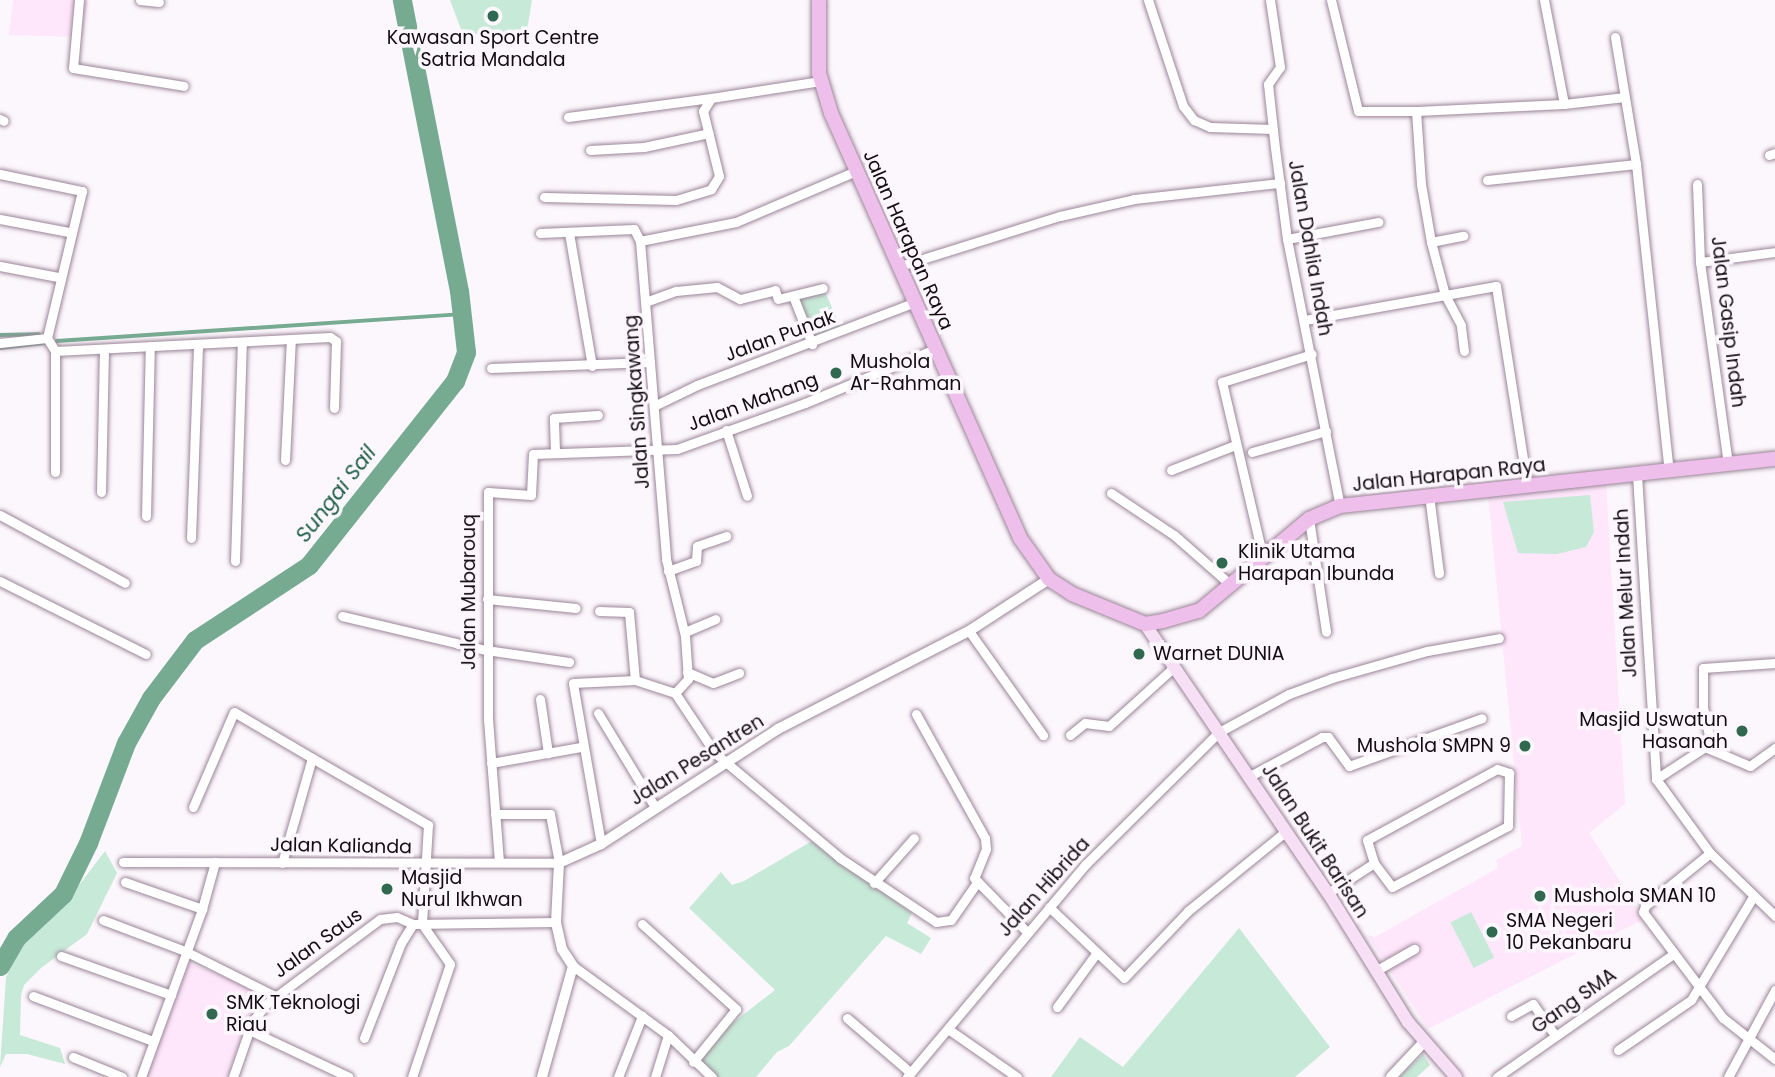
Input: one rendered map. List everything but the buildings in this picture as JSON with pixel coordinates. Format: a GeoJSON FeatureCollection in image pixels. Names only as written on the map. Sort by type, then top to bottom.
{"type":"FeatureCollection","features":[{"type":"Feature","properties":{"kind":"main road","name":"Jalan Harapan Raya"},"geometry":{"type":"LineString","coordinates":[[819,0],[821,81],[856,170],[1020,538],[1049,579],[1072,594],[1145,624],[1199,611],[1309,519],[1340,506],[1775,459]]}},
{"type":"Feature","properties":{"kind":"main road","name":"Jalan Bukit Barisan"},"geometry":{"type":"LineString","coordinates":[[1145,624],[1328,893],[1423,1043],[1456,1077]]}},
{"type":"Feature","properties":{"kind":"street"},"geometry":{"type":"LineString","coordinates":[[79,0],[73,68],[184,86]]}},
{"type":"Feature","properties":{"kind":"street"},"geometry":{"type":"LineString","coordinates":[[140,0],[159,2]]}},
{"type":"Feature","properties":{"kind":"street"},"geometry":{"type":"LineString","coordinates":[[1148,0],[1183,106],[1194,120],[1210,127],[1273,129]]}},
{"type":"Feature","properties":{"kind":"street","name":"Jalan Dahlia Indah"},"geometry":{"type":"LineString","coordinates":[[1270,0],[1280,67],[1268,84],[1287,239],[1306,320],[1340,506]]}},
{"type":"Feature","properties":{"kind":"street"},"geometry":{"type":"LineString","coordinates":[[1331,0],[1358,111],[1564,104],[1625,97]]}},
{"type":"Feature","properties":{"kind":"street"},"geometry":{"type":"LineString","coordinates":[[1544,0],[1564,104]]}},
{"type":"Feature","properties":{"kind":"street"},"geometry":{"type":"LineString","coordinates":[[1615,37],[1636,164],[1669,471]]}},
{"type":"Feature","properties":{"kind":"street"},"geometry":{"type":"LineString","coordinates":[[568,117],[711,99],[821,81]]}},
{"type":"Feature","properties":{"kind":"street"},"geometry":{"type":"LineString","coordinates":[[544,197],[676,200],[711,189],[717,184],[718,167],[703,111],[711,99]]}},
{"type":"Feature","properties":{"kind":"street"},"geometry":{"type":"LineString","coordinates":[[1416,111],[1421,184],[1431,242],[1445,295],[1461,325],[1464,351]]}},
{"type":"Feature","properties":{"kind":"street"},"geometry":{"type":"LineString","coordinates":[[590,150],[644,147],[709,133]]}},
{"type":"Feature","properties":{"kind":"street"},"geometry":{"type":"LineString","coordinates":[[1487,180],[1636,164]]}},
{"type":"Feature","properties":{"kind":"street"},"geometry":{"type":"LineString","coordinates":[[540,233],[634,229],[640,241],[722,226],[856,170]]}},
{"type":"Feature","properties":{"kind":"street"},"geometry":{"type":"LineString","coordinates":[[0,174],[79,187],[82,196],[69,232],[47,338],[55,351],[55,472]]}},
{"type":"Feature","properties":{"kind":"street"},"geometry":{"type":"LineString","coordinates":[[900,266],[1060,216],[1133,199],[1280,183]]}},
{"type":"Feature","properties":{"kind":"street","name":"Jalan Gasip Indah"},"geometry":{"type":"LineString","coordinates":[[1697,184],[1700,262],[1728,464]]}},
{"type":"Feature","properties":{"kind":"street"},"geometry":{"type":"LineString","coordinates":[[0,219],[69,232]]}},
{"type":"Feature","properties":{"kind":"street"},"geometry":{"type":"LineString","coordinates":[[1287,239],[1378,222]]}},
{"type":"Feature","properties":{"kind":"street"},"geometry":{"type":"LineString","coordinates":[[569,233],[592,366]]}},
{"type":"Feature","properties":{"kind":"street"},"geometry":{"type":"LineString","coordinates":[[1431,242],[1463,236]]}},
{"type":"Feature","properties":{"kind":"street","name":"Jalan Singkawang"},"geometry":{"type":"LineString","coordinates":[[640,241],[648,302],[650,362],[656,405],[668,571],[685,632],[687,672]]}},
{"type":"Feature","properties":{"kind":"street"},"geometry":{"type":"LineString","coordinates":[[1700,262],[1775,252]]}},
{"type":"Feature","properties":{"kind":"street"},"geometry":{"type":"LineString","coordinates":[[0,266],[58,277]]}},
{"type":"Feature","properties":{"kind":"street"},"geometry":{"type":"LineString","coordinates":[[648,302],[676,291],[717,287],[740,299],[775,290],[778,299],[823,288]]}},
{"type":"Feature","properties":{"kind":"street"},"geometry":{"type":"LineString","coordinates":[[1306,320],[1498,288],[1527,485]]}},
{"type":"Feature","properties":{"kind":"street"},"geometry":{"type":"LineString","coordinates":[[793,296],[813,344]]}},
{"type":"Feature","properties":{"kind":"street","name":"Jalan Punak"},"geometry":{"type":"LineString","coordinates":[[656,405],[697,385],[813,344],[916,302]]}},
{"type":"Feature","properties":{"kind":"street"},"geometry":{"type":"LineString","coordinates":[[55,351],[242,344],[330,337],[336,341],[334,408]]}},
{"type":"Feature","properties":{"kind":"street"},"geometry":{"type":"LineString","coordinates":[[0,343],[47,338]]}},
{"type":"Feature","properties":{"kind":"street"},"geometry":{"type":"LineString","coordinates":[[285,460],[291,340]]}},
{"type":"Feature","properties":{"kind":"street"},"geometry":{"type":"LineString","coordinates":[[235,561],[242,344]]}},
{"type":"Feature","properties":{"kind":"street"},"geometry":{"type":"LineString","coordinates":[[146,516],[150,346]]}},
{"type":"Feature","properties":{"kind":"street"},"geometry":{"type":"LineString","coordinates":[[191,538],[198,346]]}},
{"type":"Feature","properties":{"kind":"street","name":"Jalan Mahang"},"geometry":{"type":"LineString","coordinates":[[660,452],[805,404],[935,349]]}},
{"type":"Feature","properties":{"kind":"street"},"geometry":{"type":"LineString","coordinates":[[101,492],[104,350]]}},
{"type":"Feature","properties":{"kind":"street"},"geometry":{"type":"LineString","coordinates":[[1263,558],[1235,445],[1223,379],[1312,354]]}},
{"type":"Feature","properties":{"kind":"street"},"geometry":{"type":"LineString","coordinates":[[491,368],[650,362]]}},
{"type":"Feature","properties":{"kind":"street"},"geometry":{"type":"LineString","coordinates":[[598,415],[554,418],[555,451],[660,452]]}},
{"type":"Feature","properties":{"kind":"street"},"geometry":{"type":"LineString","coordinates":[[726,430],[747,496]]}},
{"type":"Feature","properties":{"kind":"street"},"geometry":{"type":"LineString","coordinates":[[1252,452],[1326,431]]}},
{"type":"Feature","properties":{"kind":"street"},"geometry":{"type":"LineString","coordinates":[[1171,470],[1235,445]]}},
{"type":"Feature","properties":{"kind":"street","name":"Jalan Mubarouq"},"geometry":{"type":"LineString","coordinates":[[499,862],[486,650],[488,492],[531,495],[533,454],[555,451]]}},
{"type":"Feature","properties":{"kind":"street","name":"Jalan Melur Indah"},"geometry":{"type":"LineString","coordinates":[[1637,475],[1656,779]]}},
{"type":"Feature","properties":{"kind":"street"},"geometry":{"type":"LineString","coordinates":[[1111,493],[1174,535],[1232,586]]}},
{"type":"Feature","properties":{"kind":"street"},"geometry":{"type":"LineString","coordinates":[[1429,495],[1439,573]]}},
{"type":"Feature","properties":{"kind":"street"},"geometry":{"type":"LineString","coordinates":[[0,515],[125,583]]}},
{"type":"Feature","properties":{"kind":"street"},"geometry":{"type":"LineString","coordinates":[[1309,519],[1326,632]]}},
{"type":"Feature","properties":{"kind":"street"},"geometry":{"type":"LineString","coordinates":[[668,571],[696,561],[697,546],[726,536]]}},
{"type":"Feature","properties":{"kind":"street","name":"Jalan Pesantren"},"geometry":{"type":"LineString","coordinates":[[559,863],[601,844],[729,760],[853,688],[970,631],[1049,579]]}},
{"type":"Feature","properties":{"kind":"street"},"geometry":{"type":"LineString","coordinates":[[0,581],[146,654]]}},
{"type":"Feature","properties":{"kind":"street"},"geometry":{"type":"LineString","coordinates":[[487,599],[576,608]]}},
{"type":"Feature","properties":{"kind":"street"},"geometry":{"type":"LineString","coordinates":[[599,611],[629,613],[635,680]]}},
{"type":"Feature","properties":{"kind":"street"},"geometry":{"type":"LineString","coordinates":[[342,616],[486,650],[569,662]]}},
{"type":"Feature","properties":{"kind":"street"},"geometry":{"type":"LineString","coordinates":[[685,632],[715,620]]}},
{"type":"Feature","properties":{"kind":"street"},"geometry":{"type":"LineString","coordinates":[[970,631],[1043,735]]}},
{"type":"Feature","properties":{"kind":"street","name":"Jalan Hibrida"},"geometry":{"type":"LineString","coordinates":[[909,1075],[1026,931],[1219,732],[1289,694],[1332,678],[1427,651],[1499,638]]}},
{"type":"Feature","properties":{"kind":"street"},"geometry":{"type":"LineString","coordinates":[[1775,663],[1703,668],[1703,708],[1710,740],[1705,747],[1656,779],[1710,853],[1775,916]]}},
{"type":"Feature","properties":{"kind":"street"},"geometry":{"type":"LineString","coordinates":[[1070,735],[1085,723],[1109,726],[1173,668]]}},
{"type":"Feature","properties":{"kind":"street"},"geometry":{"type":"LineString","coordinates":[[676,693],[687,684],[687,672],[713,683],[739,673]]}},
{"type":"Feature","properties":{"kind":"street"},"geometry":{"type":"LineString","coordinates":[[601,844],[581,747],[573,683],[635,680],[676,693],[708,745],[874,883],[943,924],[978,881]]}},
{"type":"Feature","properties":{"kind":"street"},"geometry":{"type":"LineString","coordinates":[[540,699],[548,753]]}},
{"type":"Feature","properties":{"kind":"street"},"geometry":{"type":"LineString","coordinates":[[193,807],[234,712],[426,821],[428,864],[417,924],[401,943],[364,1038]]}},
{"type":"Feature","properties":{"kind":"street"},"geometry":{"type":"LineString","coordinates":[[598,713],[654,807]]}},
{"type":"Feature","properties":{"kind":"street"},"geometry":{"type":"LineString","coordinates":[[916,714],[985,838],[986,849],[973,872],[978,881],[1026,931]]}},
{"type":"Feature","properties":{"kind":"street"},"geometry":{"type":"LineString","coordinates":[[1250,776],[1322,737],[1328,737],[1349,766],[1482,718]]}},
{"type":"Feature","properties":{"kind":"street"},"geometry":{"type":"LineString","coordinates":[[491,763],[581,747]]}},
{"type":"Feature","properties":{"kind":"street"},"geometry":{"type":"LineString","coordinates":[[1705,747],[1749,766],[1775,748]]}},
{"type":"Feature","properties":{"kind":"street"},"geometry":{"type":"LineString","coordinates":[[282,863],[312,758]]}},
{"type":"Feature","properties":{"kind":"street"},"geometry":{"type":"LineString","coordinates":[[1497,769],[1509,773],[1508,826],[1395,888],[1374,863],[1367,840],[1497,769]]}},
{"type":"Feature","properties":{"kind":"street"},"geometry":{"type":"LineString","coordinates":[[495,814],[550,814],[559,863],[556,922],[562,949],[573,966],[668,1035],[693,1062],[712,1077]]}},
{"type":"Feature","properties":{"kind":"street"},"geometry":{"type":"LineString","coordinates":[[1049,907],[1095,955],[1124,978],[1188,911],[1285,832]]}},
{"type":"Feature","properties":{"kind":"street"},"geometry":{"type":"LineString","coordinates":[[874,883],[914,838]]}},
{"type":"Feature","properties":{"kind":"street"},"geometry":{"type":"LineString","coordinates":[[1710,853],[1643,907],[1672,955],[1696,987],[1747,1040],[1775,1059]]}},
{"type":"Feature","properties":{"kind":"street","name":"Jalan Kalianda"},"geometry":{"type":"LineString","coordinates":[[123,862],[559,863]]}},
{"type":"Feature","properties":{"kind":"street"},"geometry":{"type":"LineString","coordinates":[[141,1077],[202,909],[215,862]]}},
{"type":"Feature","properties":{"kind":"street"},"geometry":{"type":"LineString","coordinates":[[1328,893],[1374,863]]}},
{"type":"Feature","properties":{"kind":"street"},"geometry":{"type":"LineString","coordinates":[[125,882],[202,909]]}},
{"type":"Feature","properties":{"kind":"street"},"geometry":{"type":"LineString","coordinates":[[1618,1050],[1691,1000],[1696,987],[1753,897]]}},
{"type":"Feature","properties":{"kind":"street","name":"Jalan Saus"},"geometry":{"type":"LineString","coordinates":[[233,1077],[249,1030],[275,996],[380,919],[397,917],[417,924],[556,922]]}},
{"type":"Feature","properties":{"kind":"street"},"geometry":{"type":"LineString","coordinates":[[103,920],[185,951],[275,996]]}},
{"type":"Feature","properties":{"kind":"street"},"geometry":{"type":"LineString","coordinates":[[412,1077],[450,964],[417,924]]}},
{"type":"Feature","properties":{"kind":"street"},"geometry":{"type":"LineString","coordinates":[[642,924],[736,1009],[693,1062]]}},
{"type":"Feature","properties":{"kind":"street"},"geometry":{"type":"LineString","coordinates":[[1377,970],[1414,949]]}},
{"type":"Feature","properties":{"kind":"street"},"geometry":{"type":"LineString","coordinates":[[1057,1007],[1095,955]]}},
{"type":"Feature","properties":{"kind":"street","name":"Gang SMA"},"geometry":{"type":"LineString","coordinates":[[1497,1077],[1672,955]]}},
{"type":"Feature","properties":{"kind":"street"},"geometry":{"type":"LineString","coordinates":[[61,956],[171,995]]}},
{"type":"Feature","properties":{"kind":"street"},"geometry":{"type":"LineString","coordinates":[[542,1077],[573,966]]}},
{"type":"Feature","properties":{"kind":"street"},"geometry":{"type":"LineString","coordinates":[[1731,1076],[1747,1040],[1775,990]]}},
{"type":"Feature","properties":{"kind":"street"},"geometry":{"type":"LineString","coordinates":[[33,996],[153,1041]]}},
{"type":"Feature","properties":{"kind":"street"},"geometry":{"type":"LineString","coordinates":[[1511,1016],[1533,1004],[1555,1035]]}},
{"type":"Feature","properties":{"kind":"street"},"geometry":{"type":"LineString","coordinates":[[618,1077],[642,1016]]}},
{"type":"Feature","properties":{"kind":"street"},"geometry":{"type":"LineString","coordinates":[[847,1018],[909,1075]]}},
{"type":"Feature","properties":{"kind":"street"},"geometry":{"type":"LineString","coordinates":[[948,1029],[1017,1077]]}},
{"type":"Feature","properties":{"kind":"street"},"geometry":{"type":"LineString","coordinates":[[249,1030],[349,1077]]}},
{"type":"Feature","properties":{"kind":"street"},"geometry":{"type":"LineString","coordinates":[[655,1077],[668,1035]]}},
{"type":"Feature","properties":{"kind":"street"},"geometry":{"type":"LineString","coordinates":[[1391,1077],[1423,1043]]}},
{"type":"Feature","properties":{"kind":"street"},"geometry":{"type":"LineString","coordinates":[[73,1056],[122,1077]]}},
{"type":"Feature","properties":{"kind":"shaded area"},"geometry":{"type":"Polygon","coordinates":[[[13,0],[88,0],[83,37],[9,35],[13,0]]]}},
{"type":"Feature","properties":{"kind":"shaded area"},"geometry":{"type":"Polygon","coordinates":[[[1606,482],[1625,804],[1589,833],[1644,919],[1428,1029],[1367,935],[1375,937],[1498,868],[1496,860],[1522,846],[1488,495],[1606,482]]]}},
{"type":"Feature","properties":{"kind":"shaded area","name":"SMK Teknologi Riau"},"geometry":{"type":"Polygon","coordinates":[[[186,962],[269,994],[244,1031],[227,1077],[147,1077],[186,962]]]}},
{"type":"Feature","properties":{"kind":"green space","name":"Kawasan Sport Centre Satria Mandala"},"geometry":{"type":"Polygon","coordinates":[[[450,0],[532,0],[525,42],[462,32],[450,0]]]}},
{"type":"Feature","properties":{"kind":"green space"},"geometry":{"type":"Polygon","coordinates":[[[824,289],[841,330],[816,340],[799,300],[824,289]]]}},
{"type":"Feature","properties":{"kind":"green space"},"geometry":{"type":"Polygon","coordinates":[[[1590,495],[1594,532],[1586,547],[1557,554],[1518,553],[1503,502],[1590,495]]]}},
{"type":"Feature","properties":{"kind":"green space"},"geometry":{"type":"Polygon","coordinates":[[[812,841],[912,913],[907,923],[931,938],[921,954],[886,936],[789,1046],[777,1052],[756,1077],[716,1077],[697,1062],[725,1029],[775,990],[689,908],[721,872],[732,885],[744,881],[812,841]]]}},
{"type":"Feature","properties":{"kind":"green space"},"geometry":{"type":"Polygon","coordinates":[[[105,851],[117,873],[87,934],[41,968],[24,985],[21,995],[20,1035],[60,1048],[65,1064],[27,1054],[6,1054],[0,1067],[6,977],[23,944],[70,897],[105,851]]]}},
{"type":"Feature","properties":{"kind":"green space"},"geometry":{"type":"Polygon","coordinates":[[[1471,912],[1494,957],[1474,968],[1451,922],[1471,912]]]}},
{"type":"Feature","properties":{"kind":"green space"},"geometry":{"type":"Polygon","coordinates":[[[1239,928],[1330,1047],[1295,1077],[1051,1077],[1080,1037],[1123,1067],[1239,928]]]}},
{"type":"Feature","properties":{"kind":"green space"},"geometry":{"type":"Polygon","coordinates":[[[1423,1054],[1430,1065],[1417,1077],[1399,1077],[1423,1054]]]}},
{"type":"Feature","properties":{"kind":"waterway","name":"Sungai Sail"},"geometry":{"type":"LineString","coordinates":[[0,966],[16,938],[63,894],[88,843],[126,743],[151,698],[195,640],[309,565],[455,381],[466,352],[459,291],[402,0]]}},
{"type":"Feature","properties":{"kind":"waterway"},"geometry":{"type":"LineString","coordinates":[[57,341],[461,314]]}},
{"type":"Feature","properties":{"kind":"waterway"},"geometry":{"type":"LineString","coordinates":[[0,335],[39,334]]}},
{"type":"Feature","properties":{"kind":"waterway"},"geometry":{"type":"LineString","coordinates":[[0,348],[43,343]]}},
{"type":"Feature","properties":{"kind":"place","name":"Kawasan Sport Centre Satria Mandala"},"geometry":{"type":"Point","coordinates":[493,16]}},
{"type":"Feature","properties":{"kind":"place","name":"Mushola Ar-Rahman"},"geometry":{"type":"Point","coordinates":[836,373]}},
{"type":"Feature","properties":{"kind":"place","name":"Klinik Utama Harapan Ibunda"},"geometry":{"type":"Point","coordinates":[1222,563]}},
{"type":"Feature","properties":{"kind":"place","name":"Warnet DUNIA"},"geometry":{"type":"Point","coordinates":[1139,654]}},
{"type":"Feature","properties":{"kind":"place","name":"Masjid Uswatun Hasanah"},"geometry":{"type":"Point","coordinates":[1742,731]}},
{"type":"Feature","properties":{"kind":"place","name":"Mushola SMPN 9"},"geometry":{"type":"Point","coordinates":[1525,746]}},
{"type":"Feature","properties":{"kind":"place","name":"Masjid Nurul Ikhwan"},"geometry":{"type":"Point","coordinates":[387,889]}},
{"type":"Feature","properties":{"kind":"place","name":"Mushola SMAN 10"},"geometry":{"type":"Point","coordinates":[1540,896]}},
{"type":"Feature","properties":{"kind":"place","name":"SMA Negeri 10 Pekanbaru"},"geometry":{"type":"Point","coordinates":[1492,932]}},
{"type":"Feature","properties":{"kind":"place","name":"SMK Teknologi Riau"},"geometry":{"type":"Point","coordinates":[212,1014]}}]}
